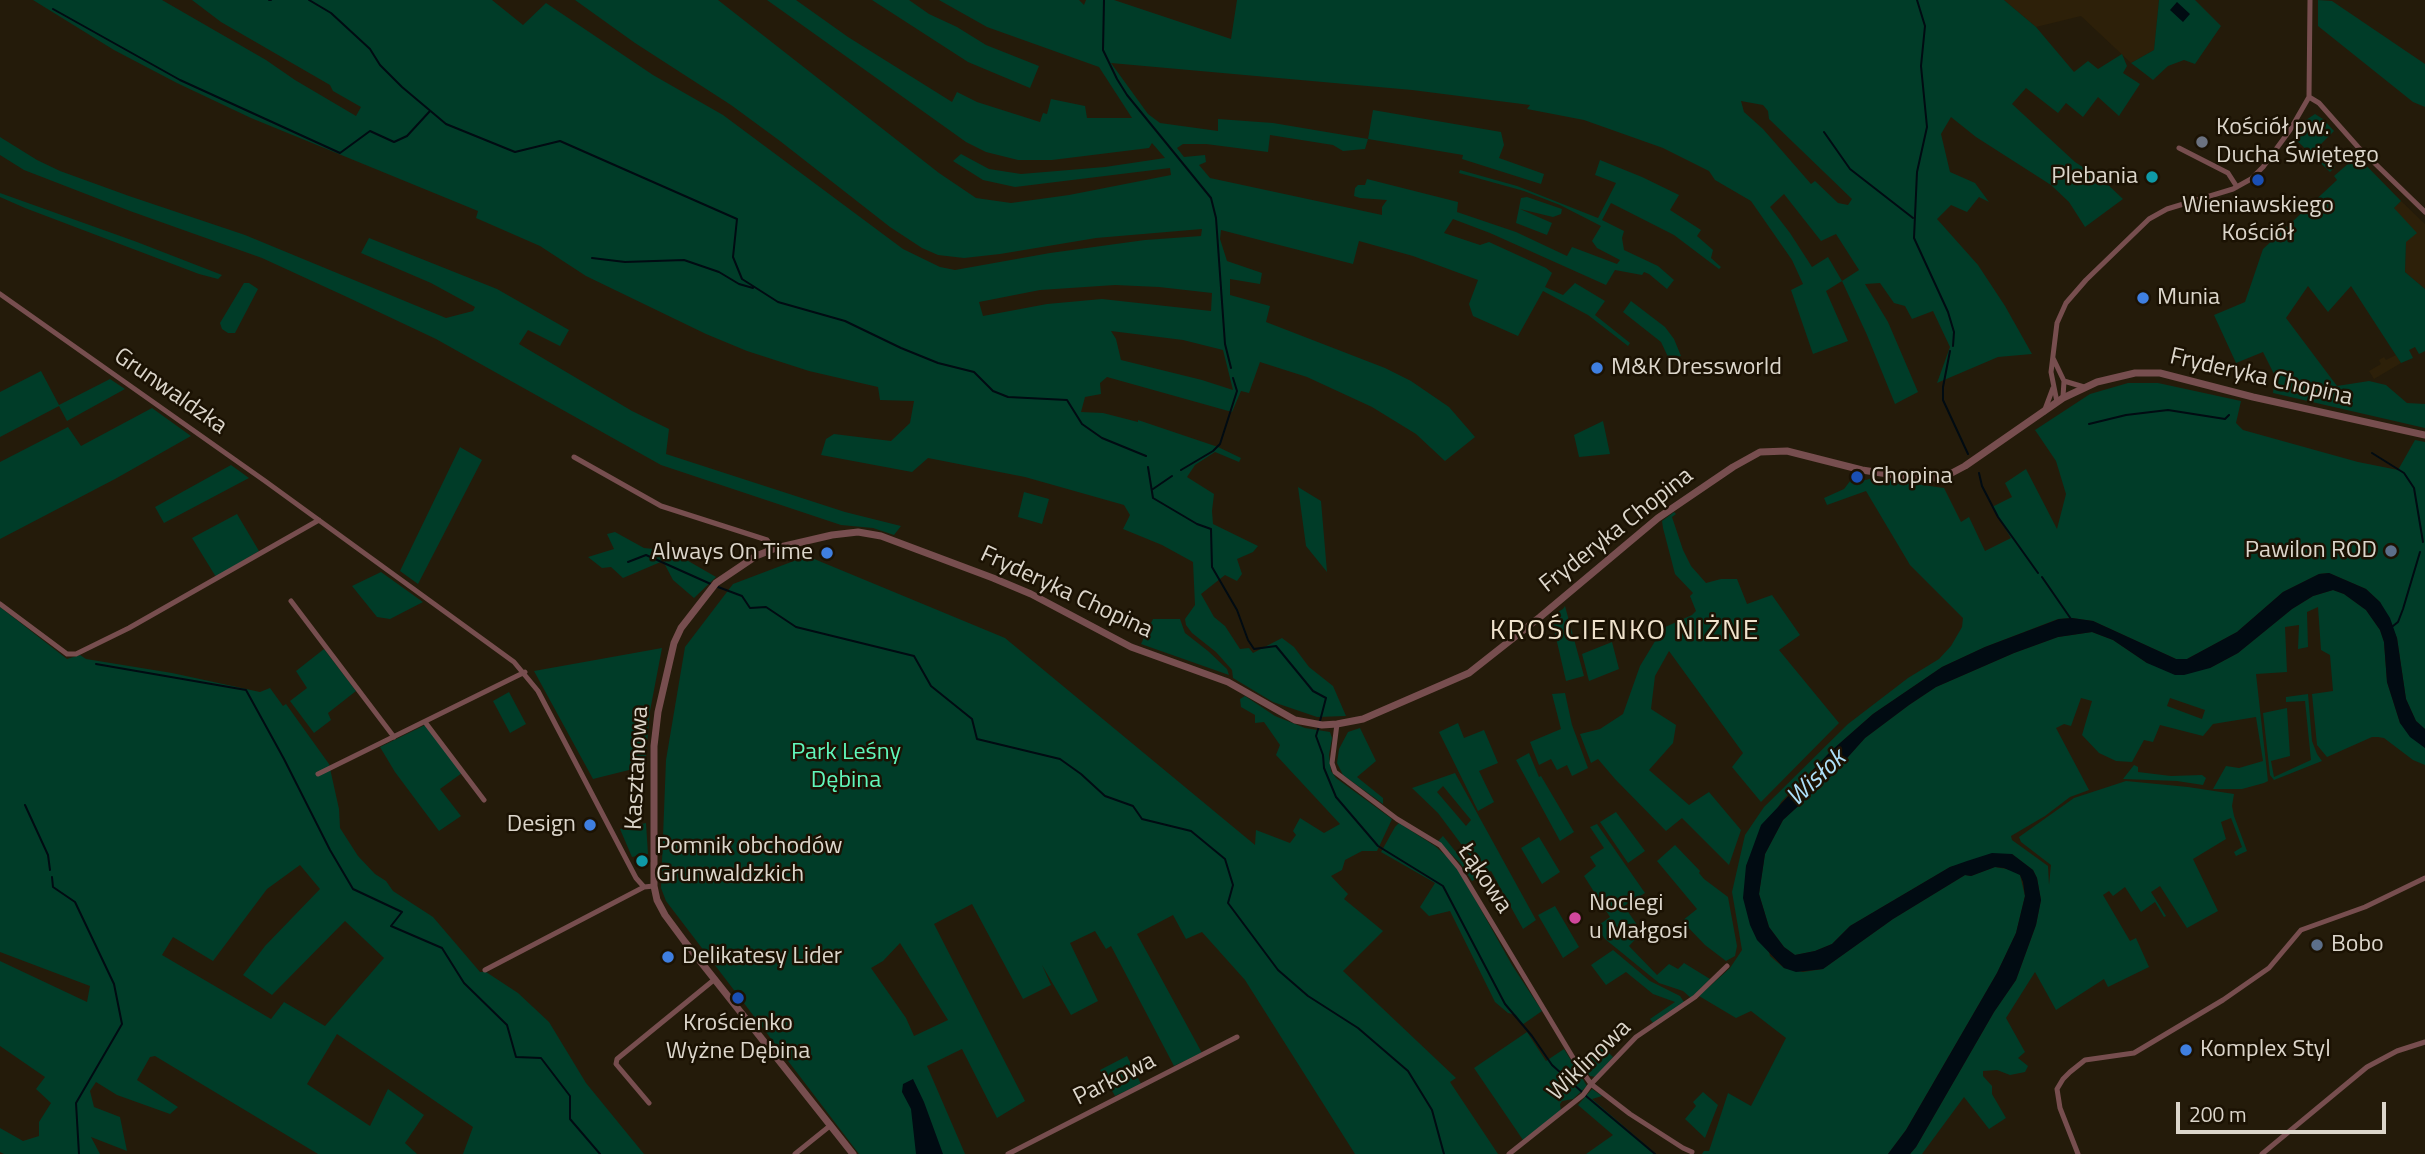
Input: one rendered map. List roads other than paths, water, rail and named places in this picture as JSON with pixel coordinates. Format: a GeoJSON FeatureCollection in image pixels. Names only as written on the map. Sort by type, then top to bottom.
{"type":"FeatureCollection","features":[{"type":"Feature","properties":{"kind":"street"},"geometry":{"type":"LineString","coordinates":[[2044,412],[2053,388],[2052,355],[2057,323],[2066,303],[2085,280],[2149,219],[2167,209],[2237,187],[2263,167],[2290,130],[2309,97],[2310,0]]}},
{"type":"Feature","properties":{"kind":"street"},"geometry":{"type":"LineString","coordinates":[[2309,97],[2319,103],[2358,147],[2425,212]]}},
{"type":"Feature","properties":{"kind":"street"},"geometry":{"type":"LineString","coordinates":[[2179,148],[2228,173],[2237,187]]}},
{"type":"Feature","properties":{"kind":"street","name":"Grunwaldzka"},"geometry":{"type":"LineString","coordinates":[[0,294],[497,648],[525,673],[561,731],[636,878],[644,887]]}},
{"type":"Feature","properties":{"kind":"street"},"geometry":{"type":"LineString","coordinates":[[2052,355],[2064,381],[2060,400]]}},
{"type":"Feature","properties":{"kind":"street","name":"Fryderyka Chopina"},"geometry":{"type":"LineString","coordinates":[[775,549],[849,532],[881,536],[1031,594],[1131,648],[1228,682],[1294,720],[1337,724],[1372,715],[1469,673],[1658,518],[1760,452],[1787,451],[1862,470],[1928,479],[1948,475],[2060,400],[2084,387],[2135,373],[2160,373],[2253,397],[2425,435]]}},
{"type":"Feature","properties":{"kind":"street"},"geometry":{"type":"LineString","coordinates":[[2064,381],[2084,387]]}},
{"type":"Feature","properties":{"kind":"street"},"geometry":{"type":"LineString","coordinates":[[2053,388],[2060,400]]}},
{"type":"Feature","properties":{"kind":"street"},"geometry":{"type":"LineString","coordinates":[[574,457],[661,506],[767,540],[775,549]]}},
{"type":"Feature","properties":{"kind":"street"},"geometry":{"type":"LineString","coordinates":[[0,604],[68,654],[76,654],[139,622],[319,520]]}},
{"type":"Feature","properties":{"kind":"street","name":"Kasztanowa"},"geometry":{"type":"LineString","coordinates":[[775,549],[739,566],[713,587],[681,628],[674,643],[657,712],[654,746],[654,886],[657,900],[665,915],[853,1154]]}},
{"type":"Feature","properties":{"kind":"street"},"geometry":{"type":"LineString","coordinates":[[291,601],[394,737]]}},
{"type":"Feature","properties":{"kind":"street"},"geometry":{"type":"LineString","coordinates":[[318,774],[525,673]]}},
{"type":"Feature","properties":{"kind":"street"},"geometry":{"type":"LineString","coordinates":[[425,722],[484,800]]}},
{"type":"Feature","properties":{"kind":"street","name":"Łąkowa"},"geometry":{"type":"LineString","coordinates":[[1337,724],[1332,762],[1335,772],[1397,819],[1440,845],[1459,868],[1591,1084]]}},
{"type":"Feature","properties":{"kind":"street"},"geometry":{"type":"LineString","coordinates":[[2078,1154],[2060,1108],[2057,1089],[2077,1066],[2085,1060],[2134,1053],[2223,1000],[2269,968],[2301,930],[2365,907],[2425,878]]}},
{"type":"Feature","properties":{"kind":"street"},"geometry":{"type":"LineString","coordinates":[[485,970],[644,887],[654,886]]}},
{"type":"Feature","properties":{"kind":"street","name":"Wiklinowa"},"geometry":{"type":"LineString","coordinates":[[1509,1154],[1585,1093],[1636,1037],[1690,1001],[1727,966]]}},
{"type":"Feature","properties":{"kind":"street"},"geometry":{"type":"LineString","coordinates":[[649,1103],[616,1064],[617,1059],[715,979]]}},
{"type":"Feature","properties":{"kind":"street","name":"Parkowa"},"geometry":{"type":"LineString","coordinates":[[1008,1154],[1237,1037]]}},
{"type":"Feature","properties":{"kind":"street"},"geometry":{"type":"LineString","coordinates":[[2262,1154],[2367,1067],[2398,1051],[2425,1042]]}},
{"type":"Feature","properties":{"kind":"street"},"geometry":{"type":"LineString","coordinates":[[1591,1084],[1630,1114],[1692,1152]]}},
{"type":"Feature","properties":{"kind":"street"},"geometry":{"type":"LineString","coordinates":[[795,1154],[831,1125]]}},
{"type":"Feature","properties":{"kind":"water"},"geometry":{"type":"Polygon","coordinates":[[[2177,2],[2190,14],[2183,22],[2170,10],[2177,2]]]}},
{"type":"Feature","properties":{"kind":"water","name":"Wisłok"},"geometry":{"type":"Polygon","coordinates":[[[2329,573],[2366,589],[2380,602],[2390,618],[2397,638],[2406,699],[2416,721],[2425,729],[2425,748],[2410,737],[2400,723],[2387,682],[2384,642],[2380,630],[2366,610],[2344,594],[2333,590],[2313,596],[2292,609],[2238,653],[2210,668],[2184,675],[2175,675],[2147,663],[2113,640],[2092,632],[2058,637],[2014,653],[1936,687],[1909,705],[1865,738],[1831,776],[1783,820],[1765,854],[1759,894],[1769,927],[1784,947],[1795,955],[1832,944],[1850,926],[1950,867],[1992,853],[2012,854],[2033,870],[2037,878],[2041,900],[2036,925],[2016,980],[1994,1012],[1916,1147],[1910,1154],[1888,1154],[1906,1130],[1997,973],[2016,933],[2025,896],[2023,882],[2020,875],[2004,868],[1995,867],[1971,876],[1965,875],[1893,919],[1823,969],[1796,972],[1784,968],[1757,940],[1743,898],[1746,866],[1761,825],[1831,751],[1873,714],[1942,667],[1985,647],[2059,619],[2072,618],[2093,621],[2176,659],[2187,659],[2237,632],[2283,592],[2319,574],[2329,573]]]}},
{"type":"Feature","properties":{"kind":"water"},"geometry":{"type":"Polygon","coordinates":[[[913,1079],[943,1154],[916,1154],[911,1109],[902,1092],[903,1084],[913,1079]]]}},
{"type":"Feature","properties":{"kind":"waterway"},"geometry":{"type":"LineString","coordinates":[[309,0],[331,13],[370,49],[380,65],[402,87],[446,124],[515,152],[560,141],[737,219],[733,257],[742,279],[778,302],[845,321],[938,363],[974,372],[993,391],[1008,397],[1067,400],[1082,424],[1102,438],[1146,456]]}},
{"type":"Feature","properties":{"kind":"waterway"},"geometry":{"type":"LineString","coordinates":[[1104,0],[1103,50],[1117,79],[1211,198],[1216,218],[1225,344],[1231,368]]}},
{"type":"Feature","properties":{"kind":"waterway"},"geometry":{"type":"LineString","coordinates":[[1917,0],[1925,26],[1921,66],[1927,127],[1917,172],[1914,238],[1948,312],[1954,332],[1953,346]]}},
{"type":"Feature","properties":{"kind":"waterway"},"geometry":{"type":"LineString","coordinates":[[53,9],[180,80],[340,153],[370,131],[394,142],[407,136],[430,111]]}},
{"type":"Feature","properties":{"kind":"waterway"},"geometry":{"type":"LineString","coordinates":[[1824,132],[1850,169],[1913,218]]}},
{"type":"Feature","properties":{"kind":"waterway"},"geometry":{"type":"LineString","coordinates":[[592,258],[625,262],[684,260],[753,288]]}},
{"type":"Feature","properties":{"kind":"waterway"},"geometry":{"type":"LineString","coordinates":[[1950,351],[1943,400],[1968,454]]}},
{"type":"Feature","properties":{"kind":"waterway"},"geometry":{"type":"LineString","coordinates":[[1181,470],[1220,444],[1237,391],[1233,378]]}},
{"type":"Feature","properties":{"kind":"waterway"},"geometry":{"type":"LineString","coordinates":[[2089,424],[2126,415],[2168,410],[2225,419],[2229,415]]}},
{"type":"Feature","properties":{"kind":"waterway"},"geometry":{"type":"LineString","coordinates":[[2372,453],[2404,473],[2414,488],[2423,542]]}},
{"type":"Feature","properties":{"kind":"waterway"},"geometry":{"type":"LineString","coordinates":[[1148,467],[1153,498],[1197,524],[1211,529],[1212,567],[1237,610],[1254,649],[1276,646],[1313,691],[1326,698],[1320,721]]}},
{"type":"Feature","properties":{"kind":"waterway"},"geometry":{"type":"LineString","coordinates":[[1979,473],[1982,486],[1998,517],[2038,573]]}},
{"type":"Feature","properties":{"kind":"waterway"},"geometry":{"type":"LineString","coordinates":[[1153,489],[1172,476]]}},
{"type":"Feature","properties":{"kind":"waterway"},"geometry":{"type":"LineString","coordinates":[[2393,626],[2398,622],[2403,609],[2420,552]]}},
{"type":"Feature","properties":{"kind":"waterway"},"geometry":{"type":"LineString","coordinates":[[628,562],[646,555],[713,585]]}},
{"type":"Feature","properties":{"kind":"waterway"},"geometry":{"type":"LineString","coordinates":[[2042,577],[2071,619]]}},
{"type":"Feature","properties":{"kind":"waterway"},"geometry":{"type":"LineString","coordinates":[[718,587],[742,596],[750,608],[766,607],[796,627],[914,656],[931,686],[972,719],[977,739],[1060,759],[1105,796],[1133,806],[1142,819],[1191,831],[1225,859],[1233,885],[1228,903],[1278,970],[1308,996],[1358,1028],[1408,1071],[1432,1110],[1444,1154]]}},
{"type":"Feature","properties":{"kind":"waterway"},"geometry":{"type":"LineString","coordinates":[[96,664],[246,690],[353,889],[402,912],[391,926],[442,948],[464,983],[507,1025],[516,1057],[541,1058],[570,1096],[570,1119],[600,1154]]}},
{"type":"Feature","properties":{"kind":"waterway"},"geometry":{"type":"LineString","coordinates":[[1319,726],[1316,736],[1323,755],[1324,768],[1336,797],[1378,846],[1443,886],[1505,1004],[1552,1065],[1582,1092]]}},
{"type":"Feature","properties":{"kind":"waterway"},"geometry":{"type":"LineString","coordinates":[[25,805],[48,855],[50,870]]}},
{"type":"Feature","properties":{"kind":"waterway"},"geometry":{"type":"LineString","coordinates":[[52,877],[53,887],[75,902],[114,984],[122,1024],[76,1103],[79,1154]]}},
{"type":"Feature","properties":{"kind":"waterway"},"geometry":{"type":"LineString","coordinates":[[1586,1096],[1655,1154]]}},
{"type":"Feature","properties":{"kind":"place","name":"Kościół pw. Ducha Świętego"},"geometry":{"type":"Point","coordinates":[2202,142]}},
{"type":"Feature","properties":{"kind":"place","name":"Plebania"},"geometry":{"type":"Point","coordinates":[2152,177]}},
{"type":"Feature","properties":{"kind":"place","name":"Wieniawskiego Kościół"},"geometry":{"type":"Point","coordinates":[2258,180]}},
{"type":"Feature","properties":{"kind":"place","name":"Munia"},"geometry":{"type":"Point","coordinates":[2143,298]}},
{"type":"Feature","properties":{"kind":"place","name":"M&K Dressworld"},"geometry":{"type":"Point","coordinates":[1597,368]}},
{"type":"Feature","properties":{"kind":"place","name":"Chopina"},"geometry":{"type":"Point","coordinates":[1857,477]}},
{"type":"Feature","properties":{"kind":"place","name":"Pawilon ROD"},"geometry":{"type":"Point","coordinates":[2391,551]}},
{"type":"Feature","properties":{"kind":"place","name":"Always On Time"},"geometry":{"type":"Point","coordinates":[827,553]}},
{"type":"Feature","properties":{"kind":"place","name":"Design"},"geometry":{"type":"Point","coordinates":[590,825]}},
{"type":"Feature","properties":{"kind":"place","name":"Pomnik obchodów Grunwaldzkich"},"geometry":{"type":"Point","coordinates":[642,861]}},
{"type":"Feature","properties":{"kind":"place","name":"Noclegi u Małgosi"},"geometry":{"type":"Point","coordinates":[1575,918]}},
{"type":"Feature","properties":{"kind":"place","name":"Bobo"},"geometry":{"type":"Point","coordinates":[2317,945]}},
{"type":"Feature","properties":{"kind":"place","name":"Delikatesy Lider"},"geometry":{"type":"Point","coordinates":[668,957]}},
{"type":"Feature","properties":{"kind":"place","name":"Krościenko Wyżne Dębina"},"geometry":{"type":"Point","coordinates":[738,998]}},
{"type":"Feature","properties":{"kind":"place","name":"Komplex Styl"},"geometry":{"type":"Point","coordinates":[2186,1050]}},
{"type":"Feature","properties":{"kind":"district","name":"KROŚCIENKO NIŻNE"},"geometry":{"type":"Point","coordinates":[1625,632]}},
{"type":"Feature","properties":{"kind":"park label","name":"Park Leśny Dębina"},"geometry":{"type":"Point","coordinates":[846,767]}}]}
